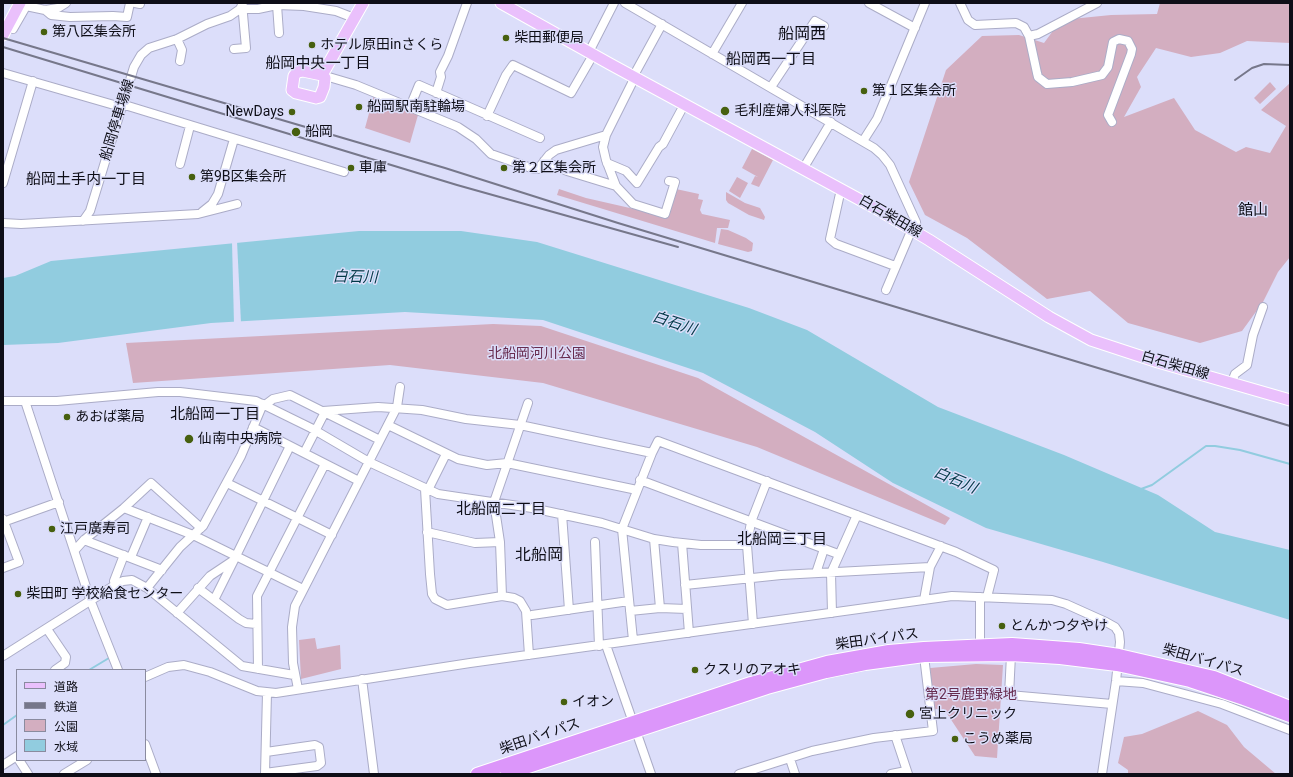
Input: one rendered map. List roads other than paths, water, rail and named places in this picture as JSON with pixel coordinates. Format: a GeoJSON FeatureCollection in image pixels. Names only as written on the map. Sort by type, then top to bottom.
{"type":"FeatureCollection","features":[{"type":"Feature","properties":{"kind":"highway","name":"柴田バイパス"},"geometry":{"type":"LineString","coordinates":[[507,774],[751,683],[827,662],[889,651],[980,644],[1038,646],[1214,677],[1290,707]]}},
{"type":"Feature","properties":{"kind":"highway","name":"柴田バイパス"},"geometry":{"type":"LineString","coordinates":[[477,774],[634,726],[826,672],[865,664],[924,656],[1011,655],[1118,660],[1190,681],[1290,716]]}},
{"type":"Feature","properties":{"kind":"main road"},"geometry":{"type":"LineString","coordinates":[[322,75],[363,3]]}},
{"type":"Feature","properties":{"kind":"main road","name":"白石柴田線"},"geometry":{"type":"LineString","coordinates":[[501,3],[915,231],[1049,317],[1091,340],[1158,362],[1232,382],[1290,400]]}},
{"type":"Feature","properties":{"kind":"main road"},"geometry":{"type":"LineString","coordinates":[[3,35],[25,4]]}},
{"type":"Feature","properties":{"kind":"street"},"geometry":{"type":"LineString","coordinates":[[45,10],[58,8],[66,3]]}},
{"type":"Feature","properties":{"kind":"street"},"geometry":{"type":"LineString","coordinates":[[14,29],[25,4],[45,10],[51,15],[70,17],[127,17],[130,3]]}},
{"type":"Feature","properties":{"kind":"street"},"geometry":{"type":"LineString","coordinates":[[436,93],[442,77],[440,72],[448,56],[467,3]]}},
{"type":"Feature","properties":{"kind":"street"},"geometry":{"type":"LineString","coordinates":[[488,116],[506,75],[513,65],[571,93],[614,3]]}},
{"type":"Feature","properties":{"kind":"street"},"geometry":{"type":"LineString","coordinates":[[625,3],[831,122],[863,141],[882,155],[890,165],[916,222],[915,231],[896,266],[886,290]]}},
{"type":"Feature","properties":{"kind":"street"},"geometry":{"type":"LineString","coordinates":[[712,54],[742,3]]}},
{"type":"Feature","properties":{"kind":"street"},"geometry":{"type":"LineString","coordinates":[[869,3],[915,28]]}},
{"type":"Feature","properties":{"kind":"street"},"geometry":{"type":"LineString","coordinates":[[863,141],[877,119],[925,3]]}},
{"type":"Feature","properties":{"kind":"street"},"geometry":{"type":"LineString","coordinates":[[960,3],[968,20],[975,25],[1019,24],[1024,27],[1029,36],[1038,77],[1047,84],[1052,85],[1102,75],[1108,67],[1113,42],[1119,39],[1128,41],[1132,49],[1108,115],[1112,122]]}},
{"type":"Feature","properties":{"kind":"street"},"geometry":{"type":"LineString","coordinates":[[1029,36],[1038,34],[1097,3]]}},
{"type":"Feature","properties":{"kind":"street"},"geometry":{"type":"LineString","coordinates":[[234,49],[246,48],[241,6],[258,9],[277,5],[304,6],[336,11],[354,18]]}},
{"type":"Feature","properties":{"kind":"street"},"geometry":{"type":"LineString","coordinates":[[277,5],[279,33]]}},
{"type":"Feature","properties":{"kind":"street","name":"船岡停車場線"},"geometry":{"type":"LineString","coordinates":[[83,221],[90,211],[134,67],[141,55],[149,48],[177,40],[207,24],[230,16],[241,6]]}},
{"type":"Feature","properties":{"kind":"street"},"geometry":{"type":"LineString","coordinates":[[771,87],[815,21],[824,26]]}},
{"type":"Feature","properties":{"kind":"street"},"geometry":{"type":"LineString","coordinates":[[662,24],[633,77],[632,83],[606,135],[604,147],[607,163],[616,186],[633,204],[666,214],[675,182],[669,180]]}},
{"type":"Feature","properties":{"kind":"street"},"geometry":{"type":"LineString","coordinates":[[177,40],[182,50],[180,61]]}},
{"type":"Feature","properties":{"kind":"street"},"geometry":{"type":"LineString","coordinates":[[3,73],[122,106],[344,172]]}},
{"type":"Feature","properties":{"kind":"street"},"geometry":{"type":"LineString","coordinates":[[322,75],[342,80],[410,107],[465,131],[476,139],[487,151],[503,159],[538,169],[549,155],[560,149],[606,135]]}},
{"type":"Feature","properties":{"kind":"street"},"geometry":{"type":"LineString","coordinates":[[3,183],[33,81]]}},
{"type":"Feature","properties":{"kind":"street"},"geometry":{"type":"LineString","coordinates":[[410,107],[419,85],[540,138]]}},
{"type":"Feature","properties":{"kind":"street"},"geometry":{"type":"LineString","coordinates":[[607,163],[626,171],[637,183],[659,147],[663,144],[684,105]]}},
{"type":"Feature","properties":{"kind":"street"},"geometry":{"type":"LineString","coordinates":[[803,169],[831,122]]}},
{"type":"Feature","properties":{"kind":"street"},"geometry":{"type":"LineString","coordinates":[[180,164],[190,126]]}},
{"type":"Feature","properties":{"kind":"street"},"geometry":{"type":"LineString","coordinates":[[198,214],[212,204],[218,194],[234,139]]}},
{"type":"Feature","properties":{"kind":"street"},"geometry":{"type":"LineString","coordinates":[[544,161],[566,171],[616,186]]}},
{"type":"Feature","properties":{"kind":"street"},"geometry":{"type":"LineString","coordinates":[[841,189],[830,239],[836,244],[896,266]]}},
{"type":"Feature","properties":{"kind":"street"},"geometry":{"type":"LineString","coordinates":[[3,222],[21,224],[198,214],[237,204]]}},
{"type":"Feature","properties":{"kind":"street"},"geometry":{"type":"LineString","coordinates":[[1232,382],[1235,374],[1247,364],[1253,335],[1263,307]]}},
{"type":"Feature","properties":{"kind":"street"},"geometry":{"type":"LineString","coordinates":[[298,689],[294,675],[292,627],[295,606],[397,407],[400,387]]}},
{"type":"Feature","properties":{"kind":"street"},"geometry":{"type":"LineString","coordinates":[[5,400],[56,401],[158,392],[180,392],[256,401],[315,431],[369,462],[427,490],[453,497],[494,502],[562,514],[654,538],[682,543],[701,546],[747,545]]}},
{"type":"Feature","properties":{"kind":"street"},"geometry":{"type":"LineString","coordinates":[[147,588],[193,535],[201,528],[227,483],[264,405],[273,399],[290,395],[380,440]]}},
{"type":"Feature","properties":{"kind":"street"},"geometry":{"type":"LineString","coordinates":[[25,401],[91,602],[118,669]]}},
{"type":"Feature","properties":{"kind":"street"},"geometry":{"type":"LineString","coordinates":[[502,596],[500,542],[494,502],[528,403]]}},
{"type":"Feature","properties":{"kind":"street"},"geometry":{"type":"LineString","coordinates":[[324,412],[358,407],[397,407],[520,425],[652,453]]}},
{"type":"Feature","properties":{"kind":"street"},"geometry":{"type":"LineString","coordinates":[[304,453],[324,412]]}},
{"type":"Feature","properties":{"kind":"street"},"geometry":{"type":"LineString","coordinates":[[388,425],[458,460],[488,465],[507,463],[637,490]]}},
{"type":"Feature","properties":{"kind":"street"},"geometry":{"type":"LineString","coordinates":[[253,426],[359,481]]}},
{"type":"Feature","properties":{"kind":"street"},"geometry":{"type":"LineString","coordinates":[[633,640],[622,529],[640,480],[658,441],[941,546],[994,570],[983,597],[980,644]]}},
{"type":"Feature","properties":{"kind":"street"},"geometry":{"type":"LineString","coordinates":[[214,600],[290,446]]}},
{"type":"Feature","properties":{"kind":"street"},"geometry":{"type":"LineString","coordinates":[[446,454],[427,490],[427,532],[432,594],[435,599],[446,605],[502,596],[514,598],[524,606],[526,611],[529,655]]}},
{"type":"Feature","properties":{"kind":"street"},"geometry":{"type":"LineString","coordinates":[[258,669],[256,624],[257,596],[325,464]]}},
{"type":"Feature","properties":{"kind":"street"},"geometry":{"type":"LineString","coordinates":[[640,480],[838,554]]}},
{"type":"Feature","properties":{"kind":"street"},"geometry":{"type":"LineString","coordinates":[[753,624],[751,579],[747,545],[751,522],[767,481]]}},
{"type":"Feature","properties":{"kind":"street"},"geometry":{"type":"LineString","coordinates":[[75,550],[84,540],[124,508],[151,483],[201,528]]}},
{"type":"Feature","properties":{"kind":"street"},"geometry":{"type":"LineString","coordinates":[[227,483],[332,535]]}},
{"type":"Feature","properties":{"kind":"street"},"geometry":{"type":"LineString","coordinates":[[3,568],[19,562],[3,521],[59,502]]}},
{"type":"Feature","properties":{"kind":"street"},"geometry":{"type":"LineString","coordinates":[[124,508],[193,535],[235,558],[303,589]]}},
{"type":"Feature","properties":{"kind":"street"},"geometry":{"type":"LineString","coordinates":[[562,514],[569,610]]}},
{"type":"Feature","properties":{"kind":"street"},"geometry":{"type":"LineString","coordinates":[[832,613],[831,573],[838,554],[857,515]]}},
{"type":"Feature","properties":{"kind":"street"},"geometry":{"type":"LineString","coordinates":[[115,585],[114,580],[148,517]]}},
{"type":"Feature","properties":{"kind":"street"},"geometry":{"type":"LineString","coordinates":[[427,532],[475,543],[500,542]]}},
{"type":"Feature","properties":{"kind":"street"},"geometry":{"type":"LineString","coordinates":[[654,538],[660,608]]}},
{"type":"Feature","properties":{"kind":"street"},"geometry":{"type":"LineString","coordinates":[[84,540],[162,570]]}},
{"type":"Feature","properties":{"kind":"street"},"geometry":{"type":"LineString","coordinates":[[595,542],[597,606],[603,645],[634,726],[650,774]]}},
{"type":"Feature","properties":{"kind":"street"},"geometry":{"type":"LineString","coordinates":[[682,543],[689,633]]}},
{"type":"Feature","properties":{"kind":"street"},"geometry":{"type":"LineString","coordinates":[[924,600],[930,567],[941,546]]}},
{"type":"Feature","properties":{"kind":"street"},"geometry":{"type":"LineString","coordinates":[[816,573],[824,549]]}},
{"type":"Feature","properties":{"kind":"street"},"geometry":{"type":"LineString","coordinates":[[177,613],[198,588],[221,567],[235,558]]}},
{"type":"Feature","properties":{"kind":"street"},"geometry":{"type":"LineString","coordinates":[[685,585],[816,573],[930,567]]}},
{"type":"Feature","properties":{"kind":"street"},"geometry":{"type":"LineString","coordinates":[[3,656],[91,602],[115,585],[123,581],[132,580],[147,588],[242,666],[294,675]]}},
{"type":"Feature","properties":{"kind":"street"},"geometry":{"type":"LineString","coordinates":[[198,588],[242,621],[256,624]]}},
{"type":"Feature","properties":{"kind":"street"},"geometry":{"type":"LineString","coordinates":[[146,677],[168,666],[184,665],[210,672],[248,688],[267,693],[952,596],[1052,600],[1106,622],[1117,630],[1120,642],[1116,681],[1102,774]]}},
{"type":"Feature","properties":{"kind":"street"},"geometry":{"type":"LineString","coordinates":[[532,615],[629,601]]}},
{"type":"Feature","properties":{"kind":"street"},"geometry":{"type":"LineString","coordinates":[[630,611],[660,608],[687,609]]}},
{"type":"Feature","properties":{"kind":"street"},"geometry":{"type":"LineString","coordinates":[[47,629],[66,657],[65,663],[56,669]]}},
{"type":"Feature","properties":{"kind":"street"},"geometry":{"type":"LineString","coordinates":[[1011,655],[1009,696],[1112,704]]}},
{"type":"Feature","properties":{"kind":"street"},"geometry":{"type":"LineString","coordinates":[[739,774],[812,751],[895,735],[933,731],[924,656]]}},
{"type":"Feature","properties":{"kind":"street"},"geometry":{"type":"LineString","coordinates":[[362,679],[374,774]]}},
{"type":"Feature","properties":{"kind":"street"},"geometry":{"type":"LineString","coordinates":[[1116,681],[1143,683],[1222,704],[1290,730]]}},
{"type":"Feature","properties":{"kind":"street"},"geometry":{"type":"LineString","coordinates":[[266,752],[315,745],[319,747],[321,763],[317,766],[265,773],[267,693]]}},
{"type":"Feature","properties":{"kind":"street"},"geometry":{"type":"LineString","coordinates":[[891,774],[907,772],[895,735]]}},
{"type":"Feature","properties":{"kind":"street"},"geometry":{"type":"LineString","coordinates":[[146,747],[156,774]]}},
{"type":"Feature","properties":{"kind":"street"},"geometry":{"type":"LineString","coordinates":[[3,765],[16,757]]}},
{"type":"Feature","properties":{"kind":"street"},"geometry":{"type":"LineString","coordinates":[[790,759],[795,774]]}},
{"type":"Feature","properties":{"kind":"street"},"geometry":{"type":"LineString","coordinates":[[20,761],[28,774]]}},
{"type":"Feature","properties":{"kind":"street"},"geometry":{"type":"LineString","coordinates":[[64,774],[85,761]]}},
{"type":"Feature","properties":{"kind":"water","name":"白石川"},"geometry":{"type":"Polygon","coordinates":[[[359,231],[461,231],[537,242],[749,308],[807,330],[938,407],[1064,455],[1158,495],[1215,532],[1290,550],[1290,620],[1103,562],[986,528],[893,483],[815,432],[703,373],[543,320],[405,312],[211,323],[58,343],[3,345],[3,278],[15,276],[51,261],[359,231]]]}},
{"type":"Feature","properties":{"kind":"waterway"},"geometry":{"type":"LineString","coordinates":[[1141,489],[1152,485],[1206,446],[1240,450],[1290,464]]}},
{"type":"Feature","properties":{"kind":"waterway"},"geometry":{"type":"LineString","coordinates":[[91,669],[109,658]]}},
{"type":"Feature","properties":{"kind":"waterway"},"geometry":{"type":"LineString","coordinates":[[3,725],[16,716]]}},
{"type":"Feature","properties":{"kind":"railway"},"geometry":{"type":"LineString","coordinates":[[3,38],[445,168],[618,223],[1290,426]]}},
{"type":"Feature","properties":{"kind":"railway"},"geometry":{"type":"LineString","coordinates":[[3,47],[457,185],[678,247]]}},
{"type":"Feature","properties":{"kind":"railway"},"geometry":{"type":"LineString","coordinates":[[1235,80],[1252,68],[1264,64],[1290,65]]}},
{"type":"Feature","properties":{"kind":"place","name":"第八区集会所"},"geometry":{"type":"Point","coordinates":[44,32]}},
{"type":"Feature","properties":{"kind":"place","name":"柴田郵便局"},"geometry":{"type":"Point","coordinates":[506,38]}},
{"type":"Feature","properties":{"kind":"place","name":"ホテル原田inさくら"},"geometry":{"type":"Point","coordinates":[312,45]}},
{"type":"Feature","properties":{"kind":"place","name":"第１区集会所"},"geometry":{"type":"Point","coordinates":[864,91]}},
{"type":"Feature","properties":{"kind":"place","name":"船岡駅南駐輪場"},"geometry":{"type":"Point","coordinates":[359,107]}},
{"type":"Feature","properties":{"kind":"place","name":"毛利産婦人科医院"},"geometry":{"type":"Point","coordinates":[725,111]}},
{"type":"Feature","properties":{"kind":"place","name":"NewDays"},"geometry":{"type":"Point","coordinates":[292,112]}},
{"type":"Feature","properties":{"kind":"place","name":"船岡"},"geometry":{"type":"Point","coordinates":[296,132]}},
{"type":"Feature","properties":{"kind":"place","name":"車庫"},"geometry":{"type":"Point","coordinates":[351,168]}},
{"type":"Feature","properties":{"kind":"place","name":"第２区集会所"},"geometry":{"type":"Point","coordinates":[504,168]}},
{"type":"Feature","properties":{"kind":"place","name":"第9B区集会所"},"geometry":{"type":"Point","coordinates":[192,177]}},
{"type":"Feature","properties":{"kind":"place","name":"あおば薬局"},"geometry":{"type":"Point","coordinates":[67,417]}},
{"type":"Feature","properties":{"kind":"place","name":"仙南中央病院"},"geometry":{"type":"Point","coordinates":[189,439]}},
{"type":"Feature","properties":{"kind":"place","name":"江戸廣寿司"},"geometry":{"type":"Point","coordinates":[52,529]}},
{"type":"Feature","properties":{"kind":"place","name":"柴田町 学校給食センター"},"geometry":{"type":"Point","coordinates":[18,594]}},
{"type":"Feature","properties":{"kind":"place","name":"とんかつ夕やけ"},"geometry":{"type":"Point","coordinates":[1002,626]}},
{"type":"Feature","properties":{"kind":"place","name":"クスリのアオキ"},"geometry":{"type":"Point","coordinates":[695,670]}},
{"type":"Feature","properties":{"kind":"place","name":"イオン"},"geometry":{"type":"Point","coordinates":[564,702]}},
{"type":"Feature","properties":{"kind":"place","name":"宮上クリニック"},"geometry":{"type":"Point","coordinates":[910,714]}},
{"type":"Feature","properties":{"kind":"place","name":"こうめ薬局"},"geometry":{"type":"Point","coordinates":[955,739]}},
{"type":"Feature","properties":{"kind":"district","name":"船岡西"},"geometry":{"type":"Point","coordinates":[802,35]}},
{"type":"Feature","properties":{"kind":"district","name":"船岡西一丁目"},"geometry":{"type":"Point","coordinates":[771,60]}},
{"type":"Feature","properties":{"kind":"district","name":"船岡中央一丁目"},"geometry":{"type":"Point","coordinates":[318,64]}},
{"type":"Feature","properties":{"kind":"district","name":"船岡土手内一丁目"},"geometry":{"type":"Point","coordinates":[86,180]}},
{"type":"Feature","properties":{"kind":"district","name":"館山"},"geometry":{"type":"Point","coordinates":[1253,211]}},
{"type":"Feature","properties":{"kind":"district","name":"北船岡一丁目"},"geometry":{"type":"Point","coordinates":[215,415]}},
{"type":"Feature","properties":{"kind":"district","name":"北船岡二丁目"},"geometry":{"type":"Point","coordinates":[501,510]}},
{"type":"Feature","properties":{"kind":"district","name":"北船岡三丁目"},"geometry":{"type":"Point","coordinates":[782,540]}},
{"type":"Feature","properties":{"kind":"district","name":"北船岡"},"geometry":{"type":"Point","coordinates":[539,556]}},
{"type":"Feature","properties":{"kind":"park label","name":"北船岡河川公園"},"geometry":{"type":"Point","coordinates":[537,354]}},
{"type":"Feature","properties":{"kind":"park label","name":"第2号鹿野緑地"},"geometry":{"type":"Point","coordinates":[971,695]}}]}
